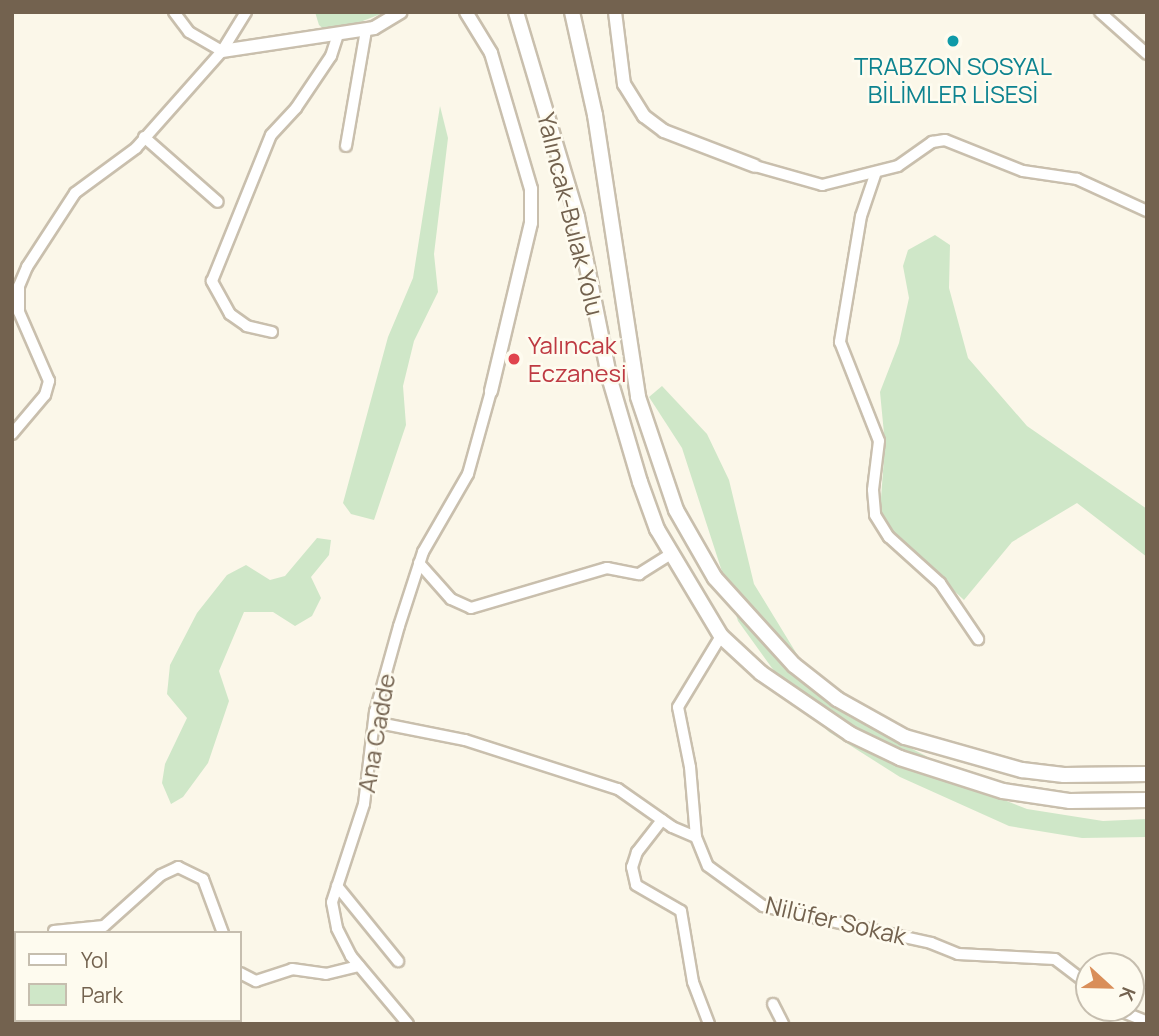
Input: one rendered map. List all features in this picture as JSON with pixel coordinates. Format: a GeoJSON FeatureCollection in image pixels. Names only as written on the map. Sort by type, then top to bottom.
{"type":"FeatureCollection","features":[{"type":"Feature","properties":{"kind":"main road","name":"Yalıncak-Bulak Yolu"},"geometry":{"type":"LineString","coordinates":[[516,12],[577,217],[610,380],[640,482],[671,554],[721,636],[761,673],[850,734],[900,758],[1003,791],[1070,801],[1147,800]]}},
{"type":"Feature","properties":{"kind":"main road","name":"Yalıncak-Bulak Yolu"},"geometry":{"type":"LineString","coordinates":[[572,12],[595,115],[638,397],[676,510],[715,578],[794,665],[837,699],[905,737],[1022,770],[1064,775],[1147,774]]}},
{"type":"Feature","properties":{"kind":"street"},"geometry":{"type":"LineString","coordinates":[[174,12],[189,32],[222,51],[366,30],[401,12]]}},
{"type":"Feature","properties":{"kind":"street"},"geometry":{"type":"LineString","coordinates":[[12,434],[45,395],[48,381],[19,312],[19,286],[27,267],[75,193],[103,176],[145,137],[222,51],[246,12]]}},
{"type":"Feature","properties":{"kind":"street"},"geometry":{"type":"LineString","coordinates":[[466,12],[491,53],[531,189],[531,223],[491,391]]}},
{"type":"Feature","properties":{"kind":"street"},"geometry":{"type":"LineString","coordinates":[[615,12],[624,84],[644,116],[664,131],[755,166],[822,186],[898,166],[932,142],[945,141],[1023,171],[1077,179],[1147,211]]}},
{"type":"Feature","properties":{"kind":"street"},"geometry":{"type":"LineString","coordinates":[[1100,12],[1147,54]]}},
{"type":"Feature","properties":{"kind":"street"},"geometry":{"type":"LineString","coordinates":[[346,146],[366,30]]}},
{"type":"Feature","properties":{"kind":"street"},"geometry":{"type":"LineString","coordinates":[[272,332],[247,326],[230,314],[212,281],[271,135],[296,108],[331,56],[338,35]]}},
{"type":"Feature","properties":{"kind":"street"},"geometry":{"type":"LineString","coordinates":[[145,137],[218,202]]}},
{"type":"Feature","properties":{"kind":"street"},"geometry":{"type":"LineString","coordinates":[[876,172],[861,216],[840,342],[879,441],[873,490],[875,515],[888,537],[940,583],[978,639]]}},
{"type":"Feature","properties":{"kind":"street","name":"Ana Cadde"},"geometry":{"type":"LineString","coordinates":[[408,1024],[359,966],[337,928],[332,902],[364,804],[374,722],[419,563],[468,474],[491,391]]}},
{"type":"Feature","properties":{"kind":"street"},"geometry":{"type":"LineString","coordinates":[[419,563],[452,599],[471,607],[607,568],[639,574],[671,554]]}},
{"type":"Feature","properties":{"kind":"street"},"geometry":{"type":"LineString","coordinates":[[696,837],[690,766],[678,707],[721,636]]}},
{"type":"Feature","properties":{"kind":"street"},"geometry":{"type":"LineString","coordinates":[[374,722],[465,740],[618,789],[662,820],[696,837]]}},
{"type":"Feature","properties":{"kind":"street"},"geometry":{"type":"LineString","coordinates":[[662,820],[637,852],[632,867],[636,885],[681,911],[693,982],[709,1024]]}},
{"type":"Feature","properties":{"kind":"street","name":"Nilüfer Sokak"},"geometry":{"type":"LineString","coordinates":[[696,837],[708,866],[763,906],[931,943],[958,954],[1055,959],[1075,974]]}},
{"type":"Feature","properties":{"kind":"street"},"geometry":{"type":"LineString","coordinates":[[54,931],[104,926],[161,876],[178,867],[203,879],[222,931]]}},
{"type":"Feature","properties":{"kind":"street"},"geometry":{"type":"LineString","coordinates":[[337,886],[398,961]]}},
{"type":"Feature","properties":{"kind":"street"},"geometry":{"type":"LineString","coordinates":[[242,973],[256,981],[292,969],[326,974],[359,966]]}},
{"type":"Feature","properties":{"kind":"street"},"geometry":{"type":"LineString","coordinates":[[773,1004],[783,1024]]}},
{"type":"Feature","properties":{"kind":"street"},"geometry":{"type":"LineString","coordinates":[[91,1024],[119,1024]]}},
{"type":"Feature","properties":{"kind":"green space"},"geometry":{"type":"Polygon","coordinates":[[[315,12],[386,12],[329,34],[319,25],[315,12]]]}},
{"type":"Feature","properties":{"kind":"green space"},"geometry":{"type":"Polygon","coordinates":[[[440,106],[448,138],[434,254],[438,292],[414,341],[403,386],[406,425],[374,520],[351,514],[343,503],[388,337],[413,278],[440,106]]]}},
{"type":"Feature","properties":{"kind":"green space"},"geometry":{"type":"Polygon","coordinates":[[[935,235],[950,245],[949,288],[968,358],[1027,426],[1147,509],[1147,557],[1077,503],[1012,542],[964,600],[892,534],[880,512],[885,444],[880,392],[899,343],[909,298],[903,266],[908,250],[935,235]]]}},
{"type":"Feature","properties":{"kind":"green space"},"geometry":{"type":"Polygon","coordinates":[[[662,386],[707,434],[729,480],[754,584],[798,656],[848,716],[926,756],[969,786],[1027,809],[1103,821],[1147,819],[1147,837],[1082,838],[1009,826],[900,777],[829,732],[790,693],[738,621],[682,448],[649,397],[662,386]]]}},
{"type":"Feature","properties":{"kind":"green space"},"geometry":{"type":"Polygon","coordinates":[[[317,538],[331,540],[329,555],[311,577],[321,598],[312,616],[295,626],[273,612],[244,612],[219,671],[229,701],[208,763],[183,797],[171,804],[162,783],[165,764],[187,718],[167,694],[170,665],[197,613],[227,575],[246,565],[270,580],[285,576],[317,538]]]}},
{"type":"Feature","properties":{"kind":"place","name":"TRABZON SOSYAL BİLİMLER LİSESİ"},"geometry":{"type":"Point","coordinates":[953,41]}},
{"type":"Feature","properties":{"kind":"place","name":"Yalıncak Eczanesi"},"geometry":{"type":"Point","coordinates":[514,359]}}]}
